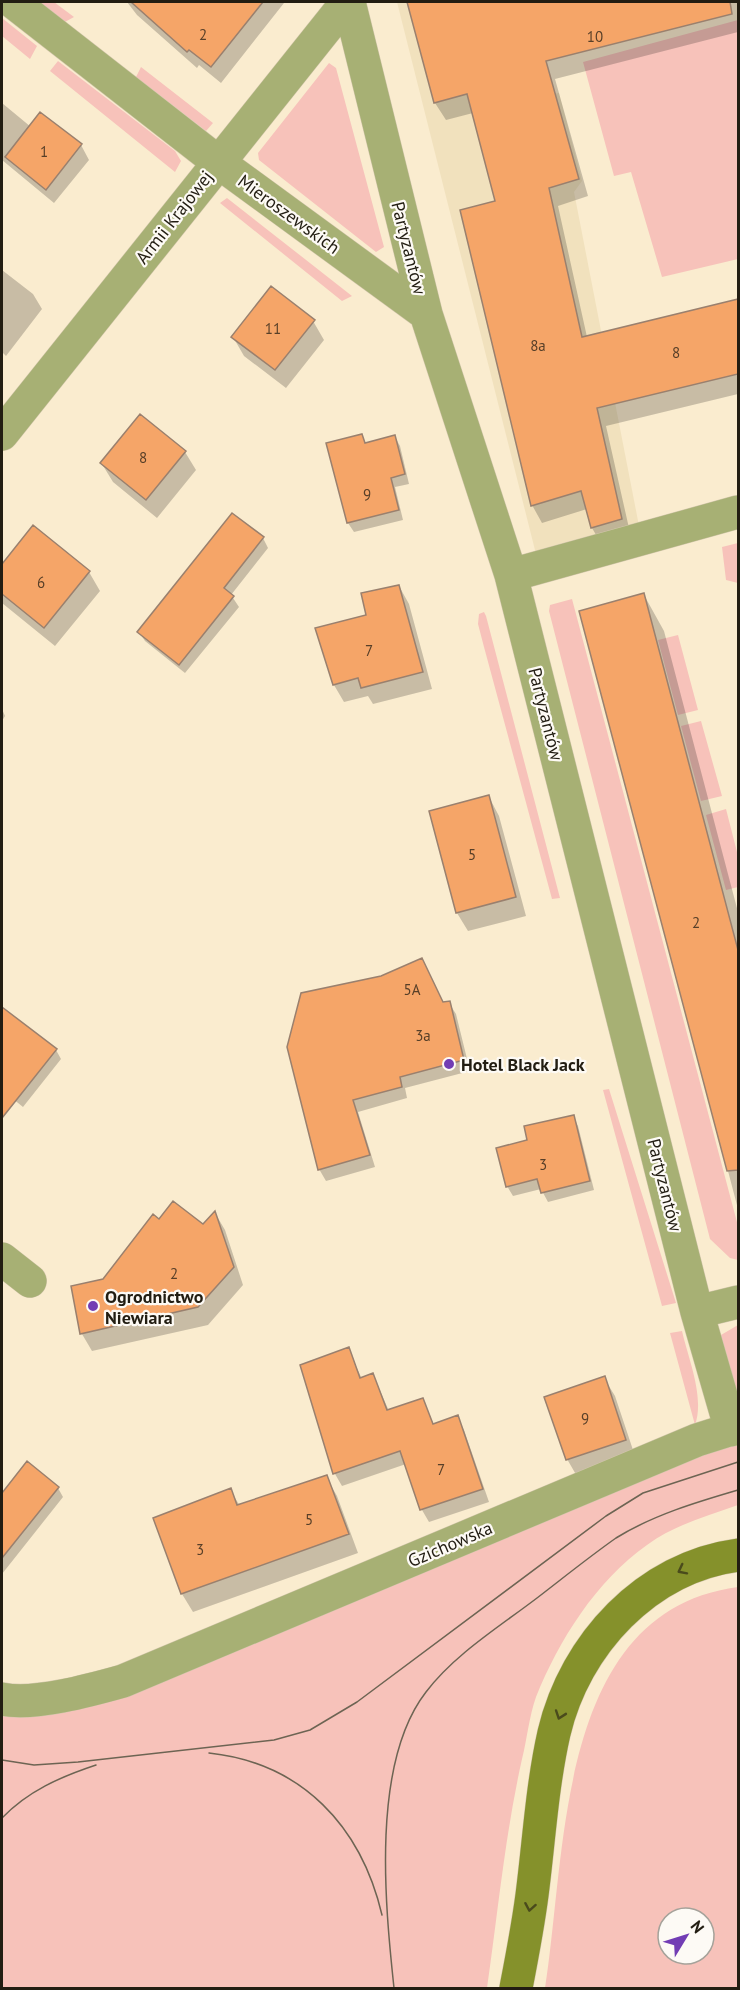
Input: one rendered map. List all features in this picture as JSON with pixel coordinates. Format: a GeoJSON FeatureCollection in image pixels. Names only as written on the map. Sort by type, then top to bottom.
{"type":"FeatureCollection","features":[{"type":"Feature","properties":{"kind":"main road"},"geometry":{"type":"LineString","coordinates":[[516,1989],[532,1899],[546,1779],[555,1731],[570,1687],[590,1651],[631,1603],[661,1581],[691,1566],[738,1555]]}},
{"type":"Feature","properties":{"kind":"street","name":"Mieroszewskich"},"geometry":{"type":"LineString","coordinates":[[13,2],[218,162],[426,314]]}},
{"type":"Feature","properties":{"kind":"street","name":"Armii Krajowej"},"geometry":{"type":"LineString","coordinates":[[2,434],[348,2]]}},
{"type":"Feature","properties":{"kind":"street","name":"Partyzantów"},"geometry":{"type":"LineString","coordinates":[[348,2],[426,314],[511,575],[697,1312],[734,1428]]}},
{"type":"Feature","properties":{"kind":"street"},"geometry":{"type":"LineString","coordinates":[[511,575],[738,512]]}},
{"type":"Feature","properties":{"kind":"street"},"geometry":{"type":"LineString","coordinates":[[2,1259],[30,1281]]}},
{"type":"Feature","properties":{"kind":"street"},"geometry":{"type":"LineString","coordinates":[[697,1312],[738,1302]]}},
{"type":"Feature","properties":{"kind":"street","name":"Gzichowska"},"geometry":{"type":"LineString","coordinates":[[2,1699],[9,1701],[86,1692],[123,1681],[697,1440],[734,1428]]}},
{"type":"Feature","properties":{"kind":"shaded area"},"geometry":{"type":"Polygon","coordinates":[[[37,2],[54,2],[74,17],[63,23],[37,2]]]}},
{"type":"Feature","properties":{"kind":"shaded area"},"geometry":{"type":"Polygon","coordinates":[[[397,2],[504,2],[531,98],[559,93],[582,181],[574,192],[640,531],[537,558],[397,2]]]}},
{"type":"Feature","properties":{"kind":"shaded area"},"geometry":{"type":"Polygon","coordinates":[[[2,18],[37,46],[30,59],[2,36],[2,18]]]}},
{"type":"Feature","properties":{"kind":"shaded area"},"geometry":{"type":"Polygon","coordinates":[[[738,20],[738,259],[662,277],[631,172],[614,176],[583,62],[738,20]]]}},
{"type":"Feature","properties":{"kind":"shaded area"},"geometry":{"type":"Polygon","coordinates":[[[58,61],[175,151],[181,161],[175,172],[50,71],[58,61]]]}},
{"type":"Feature","properties":{"kind":"shaded area"},"geometry":{"type":"Polygon","coordinates":[[[329,63],[336,68],[384,247],[376,252],[259,160],[258,153],[329,63]]]}},
{"type":"Feature","properties":{"kind":"shaded area"},"geometry":{"type":"Polygon","coordinates":[[[141,67],[213,123],[206,131],[136,77],[141,67]]]}},
{"type":"Feature","properties":{"kind":"shaded area"},"geometry":{"type":"Polygon","coordinates":[[[227,198],[352,296],[342,301],[220,203],[227,198]]]}},
{"type":"Feature","properties":{"kind":"shaded area"},"geometry":{"type":"Polygon","coordinates":[[[738,543],[738,583],[726,580],[722,547],[738,543]]]}},
{"type":"Feature","properties":{"kind":"shaded area"},"geometry":{"type":"Polygon","coordinates":[[[572,599],[738,1226],[738,1260],[730,1258],[710,1239],[549,611],[550,605],[572,599]]]}},
{"type":"Feature","properties":{"kind":"shaded area"},"geometry":{"type":"Polygon","coordinates":[[[484,612],[560,898],[552,899],[484,647],[478,624],[479,614],[484,612]]]}},
{"type":"Feature","properties":{"kind":"shaded area"},"geometry":{"type":"Polygon","coordinates":[[[678,635],[698,710],[678,715],[658,640],[678,635]]]}},
{"type":"Feature","properties":{"kind":"shaded area"},"geometry":{"type":"Polygon","coordinates":[[[701,721],[722,796],[701,801],[681,726],[701,721]]]}},
{"type":"Feature","properties":{"kind":"shaded area"},"geometry":{"type":"Polygon","coordinates":[[[726,809],[738,856],[738,887],[726,890],[706,815],[726,809]]]}},
{"type":"Feature","properties":{"kind":"shaded area"},"geometry":{"type":"Polygon","coordinates":[[[609,1089],[676,1303],[662,1306],[603,1090],[609,1089]]]}},
{"type":"Feature","properties":{"kind":"shaded area"},"geometry":{"type":"Polygon","coordinates":[[[738,1325],[738,1399],[722,1354],[721,1335],[738,1325]]]}},
{"type":"Feature","properties":{"kind":"shaded area"},"geometry":{"type":"Polygon","coordinates":[[[682,1331],[697,1390],[698,1414],[695,1425],[670,1333],[682,1331]]]}},
{"type":"Feature","properties":{"kind":"shaded area"},"geometry":{"type":"Polygon","coordinates":[[[738,1439],[738,1505],[668,1532],[629,1560],[611,1576],[581,1613],[545,1676],[532,1712],[516,1788],[487,1988],[2,1988],[2,1708],[738,1439]]]}},
{"type":"Feature","properties":{"kind":"shaded area"},"geometry":{"type":"Polygon","coordinates":[[[738,1587],[738,1988],[545,1988],[568,1807],[582,1745],[603,1688],[634,1641],[678,1606],[738,1587]]]}},
{"type":"Feature","properties":{"kind":"building"},"geometry":{"type":"Polygon","coordinates":[[[131,2],[263,2],[211,67],[189,50],[187,52],[131,2]]]}},
{"type":"Feature","properties":{"kind":"building"},"geometry":{"type":"Polygon","coordinates":[[[407,2],[730,2],[732,14],[546,61],[579,179],[549,188],[582,337],[738,299],[738,374],[597,408],[622,519],[591,528],[581,491],[531,506],[460,210],[495,201],[467,94],[434,103],[407,2]]]}},
{"type":"Feature","properties":{"kind":"building"},"geometry":{"type":"Polygon","coordinates":[[[40,112],[82,144],[46,190],[5,157],[40,112]]]}},
{"type":"Feature","properties":{"kind":"building"},"geometry":{"type":"Polygon","coordinates":[[[271,286],[315,320],[275,370],[231,337],[271,286]]]}},
{"type":"Feature","properties":{"kind":"building"},"geometry":{"type":"Polygon","coordinates":[[[140,414],[186,451],[146,500],[100,463],[140,414]]]}},
{"type":"Feature","properties":{"kind":"building"},"geometry":{"type":"Polygon","coordinates":[[[362,434],[365,443],[395,435],[405,474],[391,478],[399,510],[347,523],[326,443],[362,434]]]}},
{"type":"Feature","properties":{"kind":"building"},"geometry":{"type":"Polygon","coordinates":[[[232,513],[264,537],[224,588],[234,596],[179,665],[137,632],[232,513]]]}},
{"type":"Feature","properties":{"kind":"building"},"geometry":{"type":"Polygon","coordinates":[[[33,525],[90,571],[44,628],[2,594],[2,564],[33,525]]]}},
{"type":"Feature","properties":{"kind":"building"},"geometry":{"type":"Polygon","coordinates":[[[399,585],[423,672],[361,688],[358,678],[333,685],[315,628],[366,615],[361,593],[399,585]]]}},
{"type":"Feature","properties":{"kind":"building"},"geometry":{"type":"Polygon","coordinates":[[[644,593],[738,950],[738,1170],[727,1171],[579,611],[644,593]]]}},
{"type":"Feature","properties":{"kind":"building"},"geometry":{"type":"Polygon","coordinates":[[[489,795],[516,897],[456,913],[429,811],[489,795]]]}},
{"type":"Feature","properties":{"kind":"building"},"geometry":{"type":"Polygon","coordinates":[[[422,958],[443,1002],[450,1001],[464,1060],[400,1077],[402,1087],[353,1100],[370,1155],[318,1170],[287,1047],[301,993],[381,976],[422,958]]]}},
{"type":"Feature","properties":{"kind":"building"},"geometry":{"type":"Polygon","coordinates":[[[2,1007],[57,1049],[2,1118],[2,1007]]]}},
{"type":"Feature","properties":{"kind":"building"},"geometry":{"type":"Polygon","coordinates":[[[574,1115],[590,1181],[541,1193],[537,1179],[506,1187],[496,1148],[527,1140],[524,1126],[574,1115]]]}},
{"type":"Feature","properties":{"kind":"building"},"geometry":{"type":"Polygon","coordinates":[[[173,1201],[203,1224],[215,1211],[234,1267],[198,1307],[80,1334],[71,1286],[103,1279],[153,1214],[159,1219],[173,1201]]]}},
{"type":"Feature","properties":{"kind":"building"},"geometry":{"type":"Polygon","coordinates":[[[349,1347],[360,1378],[373,1373],[387,1410],[423,1398],[433,1424],[458,1415],[483,1489],[420,1510],[400,1451],[333,1474],[300,1365],[349,1347]]]}},
{"type":"Feature","properties":{"kind":"building"},"geometry":{"type":"Polygon","coordinates":[[[605,1376],[626,1440],[566,1460],[544,1397],[605,1376]]]}},
{"type":"Feature","properties":{"kind":"building"},"geometry":{"type":"Polygon","coordinates":[[[27,1461],[59,1487],[2,1558],[2,1493],[27,1461]]]}},
{"type":"Feature","properties":{"kind":"building"},"geometry":{"type":"Polygon","coordinates":[[[327,1475],[349,1534],[181,1594],[153,1518],[231,1488],[237,1505],[327,1475]]]}},
{"type":"Feature","properties":{"kind":"tram line"},"geometry":{"type":"LineString","coordinates":[[2,1760],[34,1765],[78,1762],[274,1740],[310,1730],[357,1702],[606,1516],[643,1493],[738,1462]]}},
{"type":"Feature","properties":{"kind":"tram line"},"geometry":{"type":"LineString","coordinates":[[394,1988],[387,1916],[386,1835],[389,1795],[397,1756],[408,1722],[426,1692],[450,1665],[478,1642],[616,1538],[660,1516],[738,1490]]}},
{"type":"Feature","properties":{"kind":"tram line"},"geometry":{"type":"LineString","coordinates":[[209,1753],[242,1759],[272,1770],[299,1785],[323,1804],[343,1827],[359,1854],[372,1883],[382,1915]]}},
{"type":"Feature","properties":{"kind":"tram line"},"geometry":{"type":"LineString","coordinates":[[2,1818],[12,1808],[45,1786],[96,1765]]}},
{"type":"Feature","properties":{"kind":"place","name":"Hotel Black Jack"},"geometry":{"type":"Point","coordinates":[449,1064]}},
{"type":"Feature","properties":{"kind":"place","name":"Ogrodnictwo Niewiara"},"geometry":{"type":"Point","coordinates":[93,1306]}}]}
